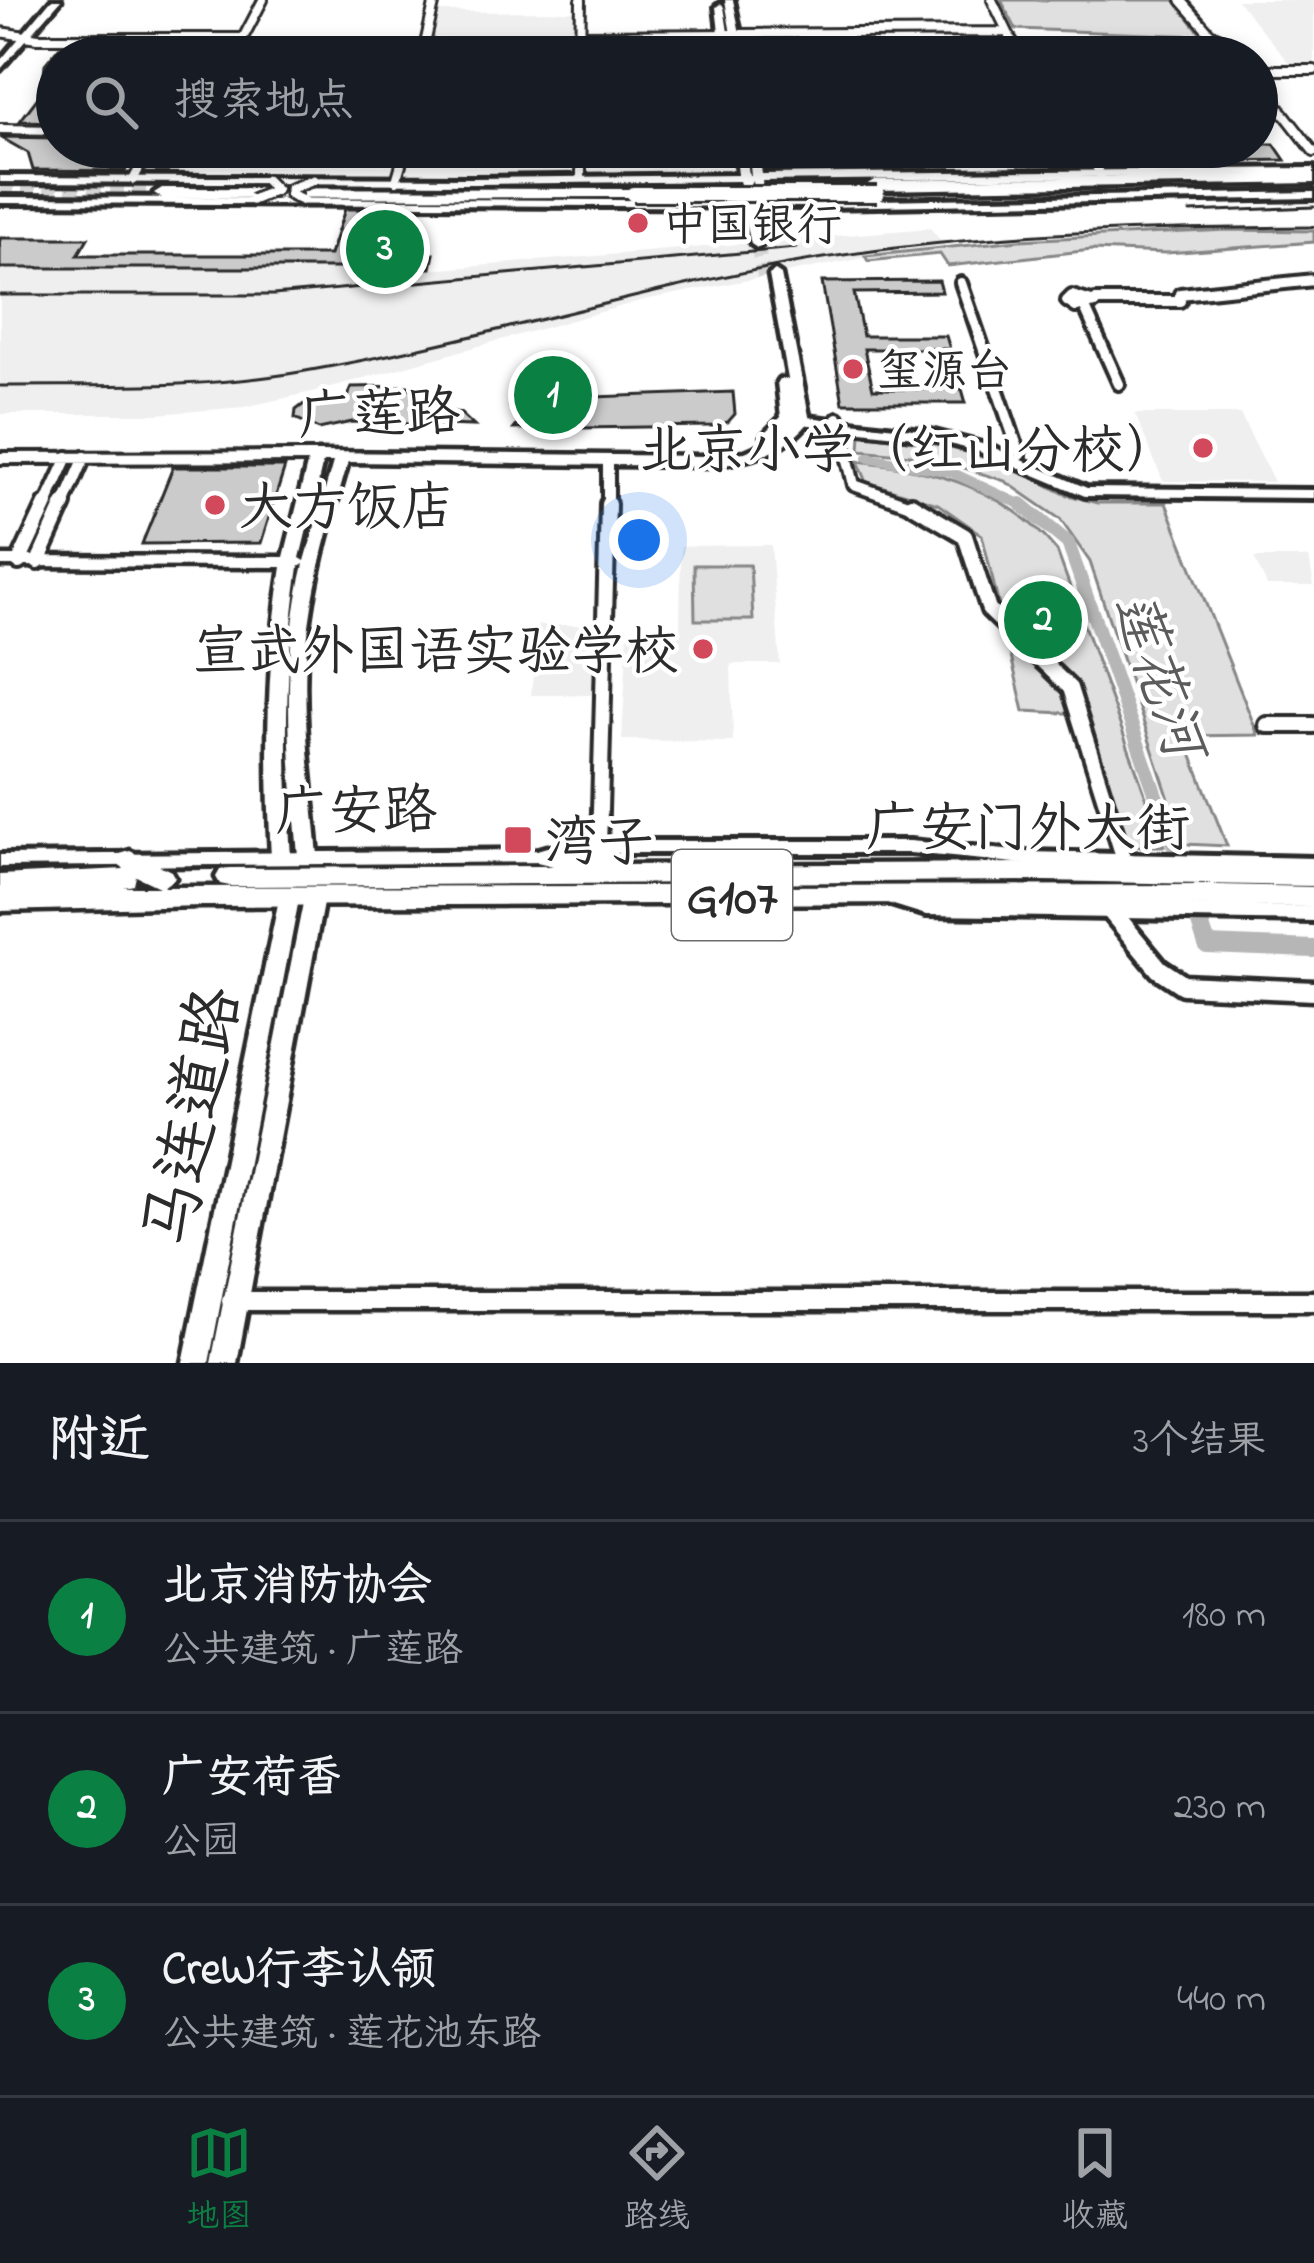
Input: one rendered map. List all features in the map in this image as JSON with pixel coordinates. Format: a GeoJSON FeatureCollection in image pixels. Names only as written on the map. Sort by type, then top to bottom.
{"type":"FeatureCollection","features":[{"type":"Feature","properties":{"kind":"highway"},"geometry":{"type":"LineString","coordinates":[[1013,176],[1107,184]]}},
{"type":"Feature","properties":{"kind":"highway"},"geometry":{"type":"LineString","coordinates":[[164,189],[875,190],[1314,178]]}},
{"type":"Feature","properties":{"kind":"highway"},"geometry":{"type":"LineString","coordinates":[[473,181],[626,190]]}},
{"type":"Feature","properties":{"kind":"highway"},"geometry":{"type":"LineString","coordinates":[[1030,202],[1107,184]]}},
{"type":"Feature","properties":{"kind":"highway"},"geometry":{"type":"LineString","coordinates":[[458,200],[572,199],[626,190]]}},
{"type":"Feature","properties":{"kind":"highway"},"geometry":{"type":"LineString","coordinates":[[548,856],[632,864],[684,875]]}},
{"type":"Feature","properties":{"kind":"highway"},"geometry":{"type":"LineString","coordinates":[[130,860],[161,878]]}},
{"type":"Feature","properties":{"kind":"highway","name":"广安门外大街"},"geometry":{"type":"LineString","coordinates":[[298,877],[885,884],[1036,865],[1314,897]]}},
{"type":"Feature","properties":{"kind":"highway","name":"广安门外大街"},"geometry":{"type":"LineString","coordinates":[[298,877],[684,875],[1103,901],[1142,879]]}},
{"type":"Feature","properties":{"kind":"highway","name":"广安路"},"geometry":{"type":"LineString","coordinates":[[0,884],[298,877]]}},
{"type":"Feature","properties":{"kind":"highway","name":"广安路"},"geometry":{"type":"LineString","coordinates":[[0,901],[298,877]]}},
{"type":"Feature","properties":{"kind":"highway","name":"广安门外大街"},"geometry":{"type":"LineString","coordinates":[[1213,886],[1314,877]]}},
{"type":"Feature","properties":{"kind":"main road"},"geometry":{"type":"LineString","coordinates":[[0,67],[45,0]]}},
{"type":"Feature","properties":{"kind":"main road"},"geometry":{"type":"LineString","coordinates":[[0,53],[56,0]]}},
{"type":"Feature","properties":{"kind":"main road"},"geometry":{"type":"LineString","coordinates":[[754,204],[762,243]]}},
{"type":"Feature","properties":{"kind":"main road"},"geometry":{"type":"LineString","coordinates":[[769,276],[795,416]]}},
{"type":"Feature","properties":{"kind":"main road","name":"广莲路"},"geometry":{"type":"LineString","coordinates":[[317,457],[338,452],[732,449],[770,436],[795,416]]}},
{"type":"Feature","properties":{"kind":"main road","name":"广莲路"},"geometry":{"type":"LineString","coordinates":[[317,457],[707,460],[754,455],[773,447],[795,416]]}},
{"type":"Feature","properties":{"kind":"main road"},"geometry":{"type":"LineString","coordinates":[[298,877],[274,697],[278,630],[290,562],[317,457]]}},
{"type":"Feature","properties":{"kind":"main road"},"geometry":{"type":"LineString","coordinates":[[298,877],[297,704],[302,614],[341,459]]}},
{"type":"Feature","properties":{"kind":"main road"},"geometry":{"type":"LineString","coordinates":[[22,562],[314,562]]}},
{"type":"Feature","properties":{"kind":"main road","name":"马连道路"},"geometry":{"type":"LineString","coordinates":[[196,1363],[298,877]]}},
{"type":"Feature","properties":{"kind":"main road","name":"马连道路"},"geometry":{"type":"LineString","coordinates":[[224,1363],[298,877]]}},
{"type":"Feature","properties":{"kind":"street"},"geometry":{"type":"LineString","coordinates":[[244,36],[263,0]]}},
{"type":"Feature","properties":{"kind":"street"},"geometry":{"type":"LineString","coordinates":[[427,36],[435,0]]}},
{"type":"Feature","properties":{"kind":"street"},"geometry":{"type":"LineString","coordinates":[[581,0],[584,35],[1007,32]]}},
{"type":"Feature","properties":{"kind":"street"},"geometry":{"type":"LineString","coordinates":[[719,0],[730,34]]}},
{"type":"Feature","properties":{"kind":"street"},"geometry":{"type":"LineString","coordinates":[[729,0],[730,34]]}},
{"type":"Feature","properties":{"kind":"street"},"geometry":{"type":"LineString","coordinates":[[992,0],[1009,36]]}},
{"type":"Feature","properties":{"kind":"street"},"geometry":{"type":"LineString","coordinates":[[1181,0],[1216,36]]}},
{"type":"Feature","properties":{"kind":"street"},"geometry":{"type":"LineString","coordinates":[[0,32],[95,36]]}},
{"type":"Feature","properties":{"kind":"street"},"geometry":{"type":"LineString","coordinates":[[1278,70],[1314,70]]}},
{"type":"Feature","properties":{"kind":"street"},"geometry":{"type":"LineString","coordinates":[[1278,108],[1314,152]]}},
{"type":"Feature","properties":{"kind":"street"},"geometry":{"type":"LineString","coordinates":[[0,129],[36,130]]}},
{"type":"Feature","properties":{"kind":"street"},"geometry":{"type":"LineString","coordinates":[[113,200],[137,168]]}},
{"type":"Feature","properties":{"kind":"street"},"geometry":{"type":"LineString","coordinates":[[396,181],[400,168]]}},
{"type":"Feature","properties":{"kind":"street"},"geometry":{"type":"LineString","coordinates":[[581,168],[581,177]]}},
{"type":"Feature","properties":{"kind":"street"},"geometry":{"type":"LineString","coordinates":[[747,168],[754,204]]}},
{"type":"Feature","properties":{"kind":"street"},"geometry":{"type":"LineString","coordinates":[[750,178],[751,168]]}},
{"type":"Feature","properties":{"kind":"street"},"geometry":{"type":"LineString","coordinates":[[1097,168],[1107,184]]}},
{"type":"Feature","properties":{"kind":"street"},"geometry":{"type":"LineString","coordinates":[[0,179],[1013,176]]}},
{"type":"Feature","properties":{"kind":"street"},"geometry":{"type":"LineString","coordinates":[[674,204],[707,199],[713,189],[677,178]]}},
{"type":"Feature","properties":{"kind":"street"},"geometry":{"type":"LineString","coordinates":[[695,178],[732,189],[726,199],[706,204]]}},
{"type":"Feature","properties":{"kind":"street"},"geometry":{"type":"LineString","coordinates":[[812,178],[793,185],[790,193],[821,204]]}},
{"type":"Feature","properties":{"kind":"street"},"geometry":{"type":"LineString","coordinates":[[252,200],[276,190],[266,180]]}},
{"type":"Feature","properties":{"kind":"street"},"geometry":{"type":"LineString","coordinates":[[301,200],[290,195],[290,190],[314,180]]}},
{"type":"Feature","properties":{"kind":"street"},"geometry":{"type":"LineString","coordinates":[[32,200],[821,204],[1314,196]]}},
{"type":"Feature","properties":{"kind":"street"},"geometry":{"type":"LineString","coordinates":[[0,200],[537,203]]}},
{"type":"Feature","properties":{"kind":"street"},"geometry":{"type":"LineString","coordinates":[[1118,384],[1090,304],[1180,301],[1180,294],[1314,280]]}},
{"type":"Feature","properties":{"kind":"street"},"geometry":{"type":"LineString","coordinates":[[961,283],[1020,455]]}},
{"type":"Feature","properties":{"kind":"street"},"geometry":{"type":"LineString","coordinates":[[795,416],[951,440],[1095,493],[1314,490]]}},
{"type":"Feature","properties":{"kind":"street"},"geometry":{"type":"LineString","coordinates":[[839,422],[940,430],[1020,455],[1091,485],[1314,490]]}},
{"type":"Feature","properties":{"kind":"street"},"geometry":{"type":"LineString","coordinates":[[839,422],[857,488],[906,501],[965,536],[988,610],[1070,688],[1142,879]]}},
{"type":"Feature","properties":{"kind":"street","name":"广莲路"},"geometry":{"type":"LineString","coordinates":[[0,458],[317,457]]}},
{"type":"Feature","properties":{"kind":"street"},"geometry":{"type":"LineString","coordinates":[[22,562],[76,458]]}},
{"type":"Feature","properties":{"kind":"street"},"geometry":{"type":"LineString","coordinates":[[599,849],[609,584],[608,461]]}},
{"type":"Feature","properties":{"kind":"street"},"geometry":{"type":"LineString","coordinates":[[1267,725],[1314,725]]}},
{"type":"Feature","properties":{"kind":"street","name":"广安路"},"geometry":{"type":"LineString","coordinates":[[0,860],[130,860],[298,877],[599,849],[910,848],[977,853],[1036,865]]}},
{"type":"Feature","properties":{"kind":"street"},"geometry":{"type":"LineString","coordinates":[[885,884],[977,853]]}},
{"type":"Feature","properties":{"kind":"street","name":"广安门外大街"},"geometry":{"type":"LineString","coordinates":[[1213,886],[1314,864]]}},
{"type":"Feature","properties":{"kind":"street","name":"广安门外大街"},"geometry":{"type":"LineString","coordinates":[[1213,886],[1314,914]]}},
{"type":"Feature","properties":{"kind":"street"},"geometry":{"type":"LineString","coordinates":[[1103,901],[1159,969],[1183,985],[1314,991]]}},
{"type":"Feature","properties":{"kind":"street"},"geometry":{"type":"LineString","coordinates":[[208,1300],[1314,1301]]}},
{"type":"Feature","properties":{"kind":"shaded area"},"geometry":{"type":"Polygon","coordinates":[[[1001,0],[1174,0],[1203,36],[1016,29],[1001,0]]]}},
{"type":"Feature","properties":{"kind":"shaded area"},"geometry":{"type":"Polygon","coordinates":[[[1237,0],[1314,0],[1314,74],[1298,74],[1278,50],[1278,36],[1267,36],[1237,0]]]}},
{"type":"Feature","properties":{"kind":"shaded area"},"geometry":{"type":"Polygon","coordinates":[[[577,11],[577,34],[431,36],[437,12],[577,11]]]}},
{"type":"Feature","properties":{"kind":"shaded area"},"geometry":{"type":"Polygon","coordinates":[[[930,228],[945,246],[863,254],[864,258],[644,300],[244,407],[157,414],[0,414],[0,269],[442,269],[930,228]]]}},
{"type":"Feature","properties":{"kind":"shaded area"},"geometry":{"type":"Polygon","coordinates":[[[1228,230],[1314,231],[1314,242],[1166,253],[1092,250],[948,266],[940,254],[868,261],[865,256],[1019,240],[1228,230]]]}},
{"type":"Feature","properties":{"kind":"shaded area","name":"北京小学（红山分校）"},"geometry":{"type":"Polygon","coordinates":[[[1135,414],[1240,414],[1274,482],[1163,481],[1135,414]]]}},
{"type":"Feature","properties":{"kind":"shaded area"},"geometry":{"type":"Polygon","coordinates":[[[861,434],[956,446],[997,459],[1065,494],[1097,503],[1166,503],[1258,735],[1184,736],[1227,846],[1184,844],[1090,562],[1060,519],[1005,481],[930,457],[860,450],[861,434]]]}},
{"type":"Feature","properties":{"kind":"shaded area"},"geometry":{"type":"Polygon","coordinates":[[[858,461],[941,477],[993,497],[1057,551],[1164,846],[1126,846],[1084,714],[1024,711],[982,535],[938,504],[867,482],[858,461]]]}},
{"type":"Feature","properties":{"kind":"shaded area","name":"宣武外国语实验学校"},"geometry":{"type":"Polygon","coordinates":[[[771,545],[780,664],[731,664],[733,742],[622,740],[628,633],[680,633],[681,546],[771,545]]]}},
{"type":"Feature","properties":{"kind":"shaded area"},"geometry":{"type":"Polygon","coordinates":[[[1254,558],[1309,558],[1314,586],[1267,586],[1254,558]]]}},
{"type":"Feature","properties":{"kind":"shaded area"},"geometry":{"type":"Polygon","coordinates":[[[694,565],[750,565],[753,620],[695,620],[694,565]]]}},
{"type":"Feature","properties":{"kind":"shaded area"},"geometry":{"type":"Polygon","coordinates":[[[538,625],[601,625],[601,695],[531,695],[538,625]]]}},
{"type":"Feature","properties":{"kind":"building"},"geometry":{"type":"Polygon","coordinates":[[[36,100],[36,121],[20,121],[36,100]]]}},
{"type":"Feature","properties":{"kind":"building"},"geometry":{"type":"Polygon","coordinates":[[[0,137],[36,138],[36,168],[127,168],[33,170],[28,153],[0,137]]]}},
{"type":"Feature","properties":{"kind":"building"},"geometry":{"type":"Polygon","coordinates":[[[345,209],[388,209],[375,254],[434,254],[431,268],[0,268],[0,238],[88,238],[78,255],[330,255],[345,209]]]}},
{"type":"Feature","properties":{"kind":"building","name":"玺源台"},"geometry":{"type":"Polygon","coordinates":[[[939,281],[942,292],[854,293],[863,336],[946,336],[950,349],[864,349],[873,389],[962,389],[966,403],[843,403],[822,282],[939,281]]]}},
{"type":"Feature","properties":{"kind":"building"},"geometry":{"type":"Polygon","coordinates":[[[408,386],[419,395],[416,406],[460,413],[474,426],[352,422],[319,429],[295,418],[296,410],[308,401],[348,398],[351,387],[408,386]]]}},
{"type":"Feature","properties":{"kind":"building"},"geometry":{"type":"Polygon","coordinates":[[[595,388],[594,397],[733,392],[735,414],[728,422],[712,426],[514,429],[533,406],[510,406],[512,390],[595,388]]]}},
{"type":"Feature","properties":{"kind":"building","name":"大方饭店"},"geometry":{"type":"Polygon","coordinates":[[[173,467],[285,467],[261,543],[142,544],[173,467]]]}},
{"type":"Feature","properties":{"kind":"waterway","name":"莲花河"},"geometry":{"type":"LineString","coordinates":[[868,457],[951,472],[1023,506]]}},
{"type":"Feature","properties":{"kind":"waterway","name":"莲花河"},"geometry":{"type":"LineString","coordinates":[[1023,506],[1068,543],[1182,870]]}},
{"type":"Feature","properties":{"kind":"waterway","name":"莲花河"},"geometry":{"type":"LineString","coordinates":[[1193,902],[1207,945],[1314,949]]}},
{"type":"Feature","properties":{"kind":"tunnel"},"geometry":{"type":"LineString","coordinates":[[0,186],[166,186]]}},
{"type":"Feature","properties":{"kind":"tunnel"},"geometry":{"type":"LineString","coordinates":[[757,244],[764,277]]}},
{"type":"Feature","properties":{"kind":"railway"},"geometry":{"type":"LineString","coordinates":[[1190,212],[1314,207]]}},
{"type":"Feature","properties":{"kind":"railway"},"geometry":{"type":"LineString","coordinates":[[0,386],[188,384],[300,372],[727,276],[919,245],[1116,231],[1314,227]]}},
{"type":"Feature","properties":{"kind":"railway"},"geometry":{"type":"LineString","coordinates":[[0,295],[273,295],[796,248]]}},
{"type":"Feature","properties":{"kind":"place","name":"中国银行"},"geometry":{"type":"Point","coordinates":[638,223]}},
{"type":"Feature","properties":{"kind":"place","name":"CreW行李认领"},"geometry":{"type":"Point","coordinates":[385,249]}},
{"type":"Feature","properties":{"kind":"place","name":"玺源台"},"geometry":{"type":"Point","coordinates":[853,369]}},
{"type":"Feature","properties":{"kind":"place","name":"北京消防协会"},"geometry":{"type":"Point","coordinates":[553,395]}},
{"type":"Feature","properties":{"kind":"place","name":"北京小学（红山分校）"},"geometry":{"type":"Point","coordinates":[1203,448]}},
{"type":"Feature","properties":{"kind":"place","name":"大方饭店"},"geometry":{"type":"Point","coordinates":[215,505]}},
{"type":"Feature","properties":{"kind":"place","name":"广安荷香"},"geometry":{"type":"Point","coordinates":[1043,620]}},
{"type":"Feature","properties":{"kind":"place","name":"宣武外国语实验学校"},"geometry":{"type":"Point","coordinates":[703,649]}},
{"type":"Feature","properties":{"kind":"place","name":"湾子"},"geometry":{"type":"Point","coordinates":[518,840]}}]}
